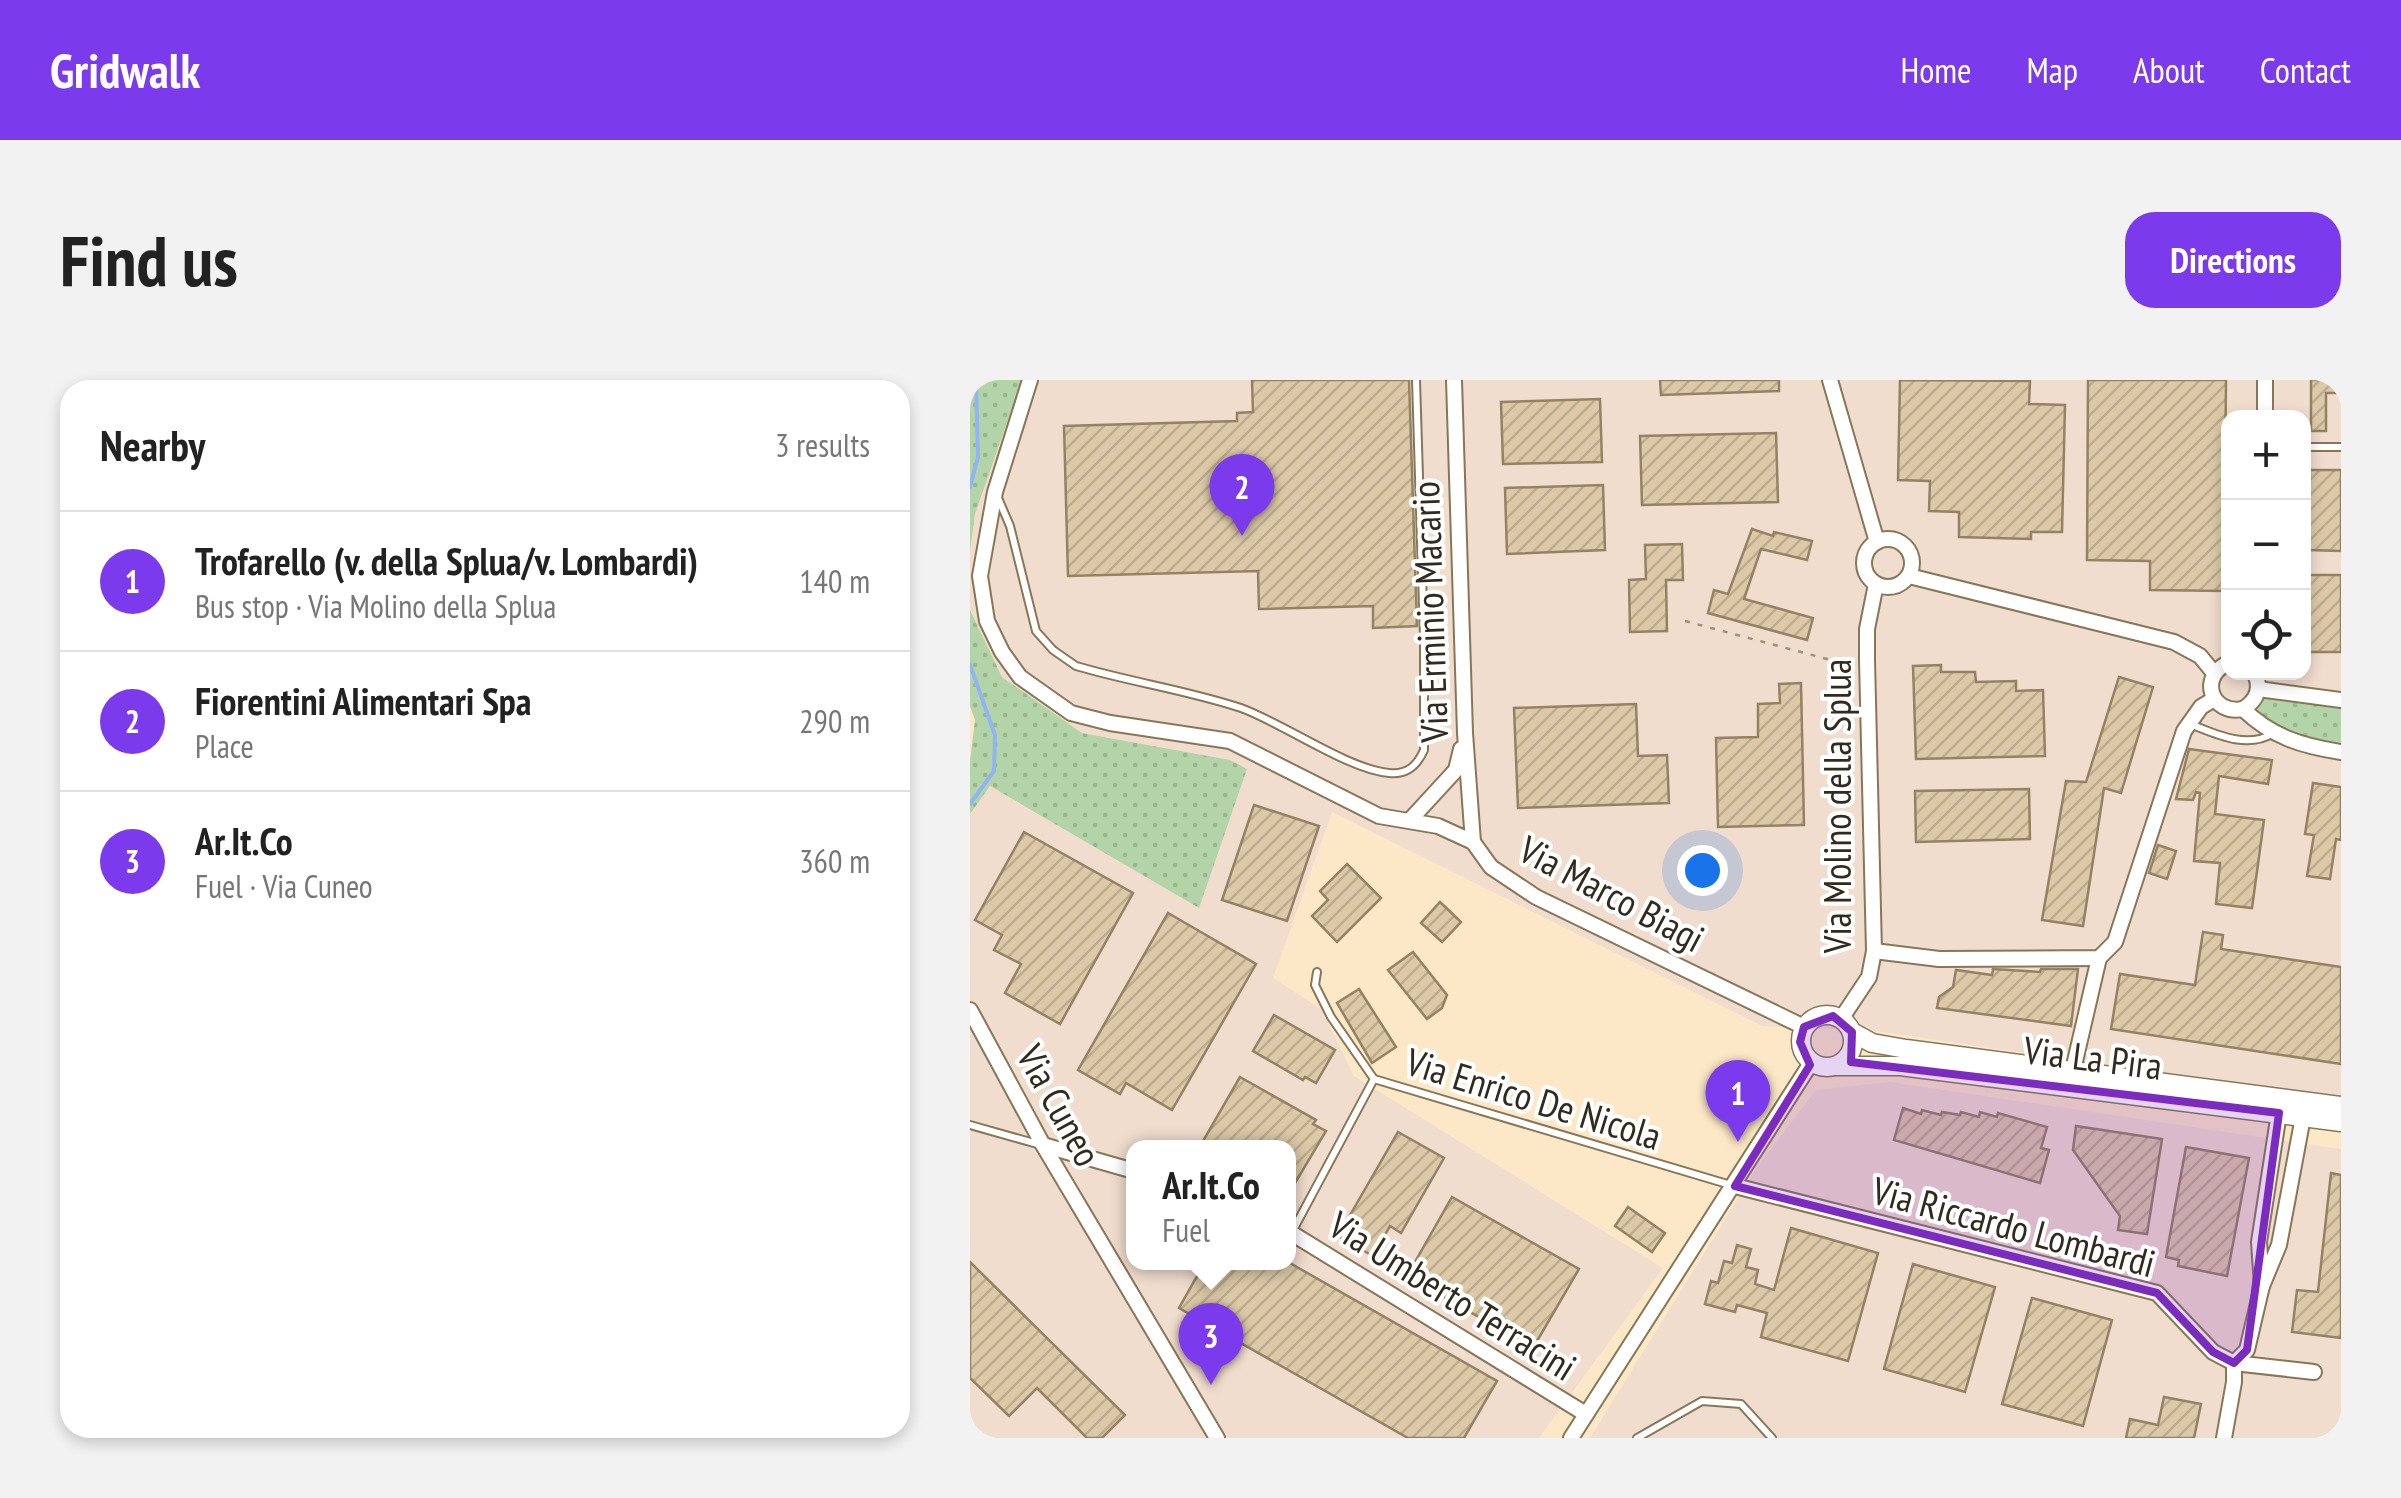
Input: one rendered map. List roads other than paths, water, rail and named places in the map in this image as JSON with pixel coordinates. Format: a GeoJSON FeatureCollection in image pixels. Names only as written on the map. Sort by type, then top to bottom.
{"type":"FeatureCollection","features":[{"type":"Feature","properties":{"kind":"street","name":"Via Marco Biagi"},"geometry":{"type":"LineString","coordinates":[[1030,380],[995,492],[983,546],[982,599],[987,621],[1020,677],[1071,713],[1092,720],[1230,740],[1379,816],[1438,826],[1474,842],[1492,867],[1536,896],[1804,1027]]}},
{"type":"Feature","properties":{"kind":"street","name":"Via Erminio Macario"},"geometry":{"type":"LineString","coordinates":[[1454,380],[1465,734],[1474,842]]}},
{"type":"Feature","properties":{"kind":"street"},"geometry":{"type":"LineString","coordinates":[[1830,380],[1876,542],[1892,539],[1906,546],[1912,561],[1909,576]]}},
{"type":"Feature","properties":{"kind":"street"},"geometry":{"type":"LineString","coordinates":[[2265,380],[2265,410]]}},
{"type":"Feature","properties":{"kind":"street","name":"Via Molino della Splua"},"geometry":{"type":"LineString","coordinates":[[1837,1066],[1849,1056],[1854,1040],[1846,1026],[1869,977],[1874,952],[1867,630],[1876,584],[1864,566],[1866,552],[1876,542]]}},
{"type":"Feature","properties":{"kind":"street"},"geometry":{"type":"LineString","coordinates":[[1876,584],[1890,587],[1909,576],[2174,642],[2200,656],[2214,673]]}},
{"type":"Feature","properties":{"kind":"street"},"geometry":{"type":"LineString","coordinates":[[2221,668],[2214,673],[2210,686],[2214,699],[2230,710],[2244,709],[2254,701],[2256,680]]}},
{"type":"Feature","properties":{"kind":"street"},"geometry":{"type":"LineString","coordinates":[[2258,689],[2341,700]]}},
{"type":"Feature","properties":{"kind":"street"},"geometry":{"type":"LineString","coordinates":[[2073,1070],[2099,958],[2116,942],[2188,723],[2214,699]]}},
{"type":"Feature","properties":{"kind":"street"},"geometry":{"type":"LineString","coordinates":[[2244,709],[2274,734],[2292,742],[2341,752]]}},
{"type":"Feature","properties":{"kind":"street"},"geometry":{"type":"LineString","coordinates":[[1410,820],[1456,770],[1465,734]]}},
{"type":"Feature","properties":{"kind":"street"},"geometry":{"type":"LineString","coordinates":[[1874,952],[1939,959],[2099,958]]}},
{"type":"Feature","properties":{"kind":"street","name":"Via Cuneo"},"geometry":{"type":"LineString","coordinates":[[970,1010],[1044,1146],[1217,1438]]}},
{"type":"Feature","properties":{"kind":"street"},"geometry":{"type":"LineString","coordinates":[[1837,1066],[1819,1067],[1811,1063],[1800,1042],[1804,1027],[1825,1015],[1846,1026]]}},
{"type":"Feature","properties":{"kind":"street","name":"Via La Pira"},"geometry":{"type":"LineString","coordinates":[[1846,1026],[1872,1044],[2341,1106]]}},
{"type":"Feature","properties":{"kind":"street"},"geometry":{"type":"LineString","coordinates":[[1571,1438],[1811,1063]]}},
{"type":"Feature","properties":{"kind":"street","name":"Via La Pira"},"geometry":{"type":"LineString","coordinates":[[1837,1066],[1900,1066],[2341,1122]]}},
{"type":"Feature","properties":{"kind":"street"},"geometry":{"type":"LineString","coordinates":[[2262,1286],[2259,1242],[2279,1113]]}},
{"type":"Feature","properties":{"kind":"street"},"geometry":{"type":"LineString","coordinates":[[2224,1438],[2234,1363],[2248,1350],[2262,1286],[2279,1244],[2302,1117]]}},
{"type":"Feature","properties":{"kind":"street"},"geometry":{"type":"LineString","coordinates":[[1044,1146],[1126,1169]]}},
{"type":"Feature","properties":{"kind":"street","name":"Via Riccardo Lombardi"},"geometry":{"type":"LineString","coordinates":[[1735,1186],[2157,1294],[2213,1352],[2234,1363]]}},
{"type":"Feature","properties":{"kind":"street"},"geometry":{"type":"LineString","coordinates":[[2266,1197],[2287,1200]]}},
{"type":"Feature","properties":{"kind":"street","name":"Via Umberto Terracini"},"geometry":{"type":"LineString","coordinates":[[1296,1236],[1584,1413]]}},
{"type":"Feature","properties":{"kind":"street"},"geometry":{"type":"LineString","coordinates":[[2234,1363],[2314,1372]]}},
{"type":"Feature","properties":{"kind":"lane"},"geometry":{"type":"LineString","coordinates":[[995,492],[1010,526],[1036,631],[1053,650],[1076,666],[1241,708],[1343,757],[1383,773],[1397,774],[1410,770],[1424,750],[1416,380]]}},
{"type":"Feature","properties":{"kind":"lane"},"geometry":{"type":"LineString","coordinates":[[2311,447],[2341,447]]}},
{"type":"Feature","properties":{"kind":"lane"},"geometry":{"type":"LineString","coordinates":[[2188,723],[2224,738],[2259,742],[2274,734]]}},
{"type":"Feature","properties":{"kind":"lane","name":"Via Enrico De Nicola"},"geometry":{"type":"LineString","coordinates":[[1317,972],[1315,985],[1331,1016],[1374,1079],[1735,1186]]}},
{"type":"Feature","properties":{"kind":"lane","name":"Via Enrico De Nicola"},"geometry":{"type":"LineString","coordinates":[[1296,1221],[1374,1079]]}},
{"type":"Feature","properties":{"kind":"lane"},"geometry":{"type":"LineString","coordinates":[[970,1125],[1044,1146]]}},
{"type":"Feature","properties":{"kind":"lane"},"geometry":{"type":"LineString","coordinates":[[1637,1438],[1702,1402],[1741,1404],[1772,1438]]}},
{"type":"Feature","properties":{"kind":"waterway"},"geometry":{"type":"LineString","coordinates":[[970,487],[978,457],[976,380]]}},
{"type":"Feature","properties":{"kind":"waterway"},"geometry":{"type":"LineString","coordinates":[[970,665],[995,735],[994,771],[970,804]]}},
{"type":"Feature","properties":{"kind":"place","name":"Fiorentini Alimentari Spa"},"geometry":{"type":"Point","coordinates":[1242,536]}},
{"type":"Feature","properties":{"kind":"place","name":"Trofarello (v. della Splua/v. Lombardi)"},"geometry":{"type":"Point","coordinates":[1738,1142]}},
{"type":"Feature","properties":{"kind":"place","name":"Ar.It.Co"},"geometry":{"type":"Point","coordinates":[1211,1385]}}]}
